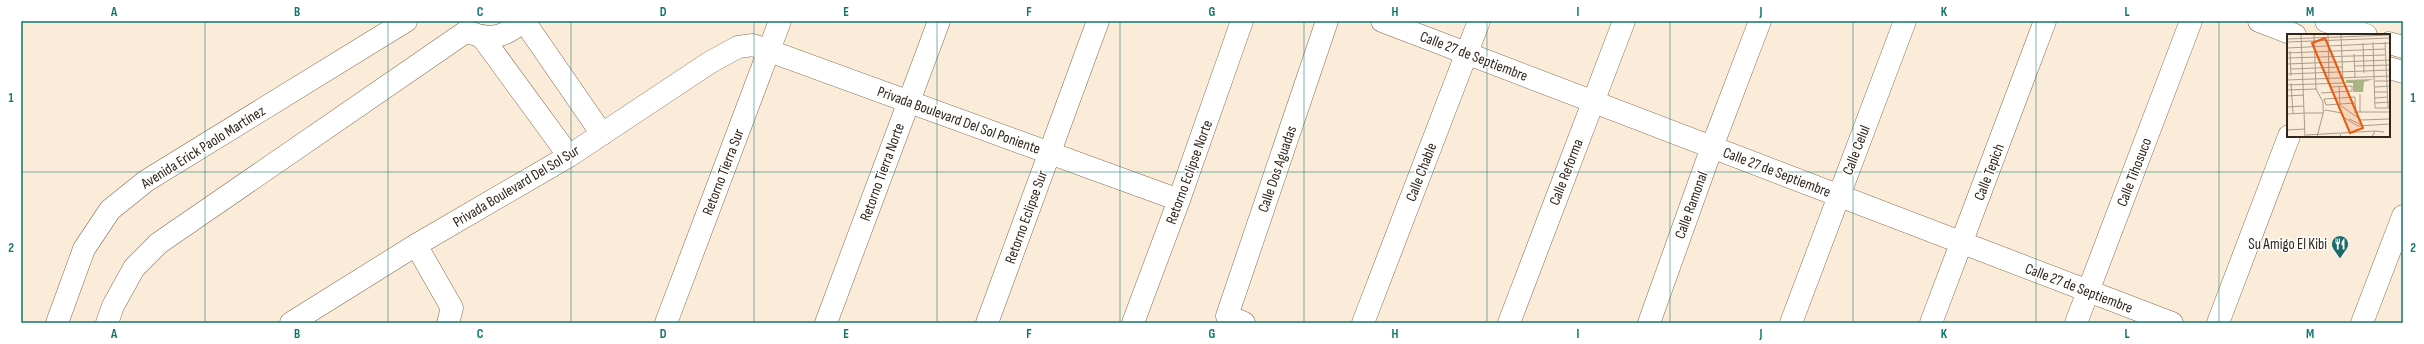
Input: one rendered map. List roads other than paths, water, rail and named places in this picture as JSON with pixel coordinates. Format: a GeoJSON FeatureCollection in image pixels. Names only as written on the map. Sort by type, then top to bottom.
{"type":"FeatureCollection","features":[{"type":"Feature","properties":{"kind":"street","name":"Avenida Erick Paolo Martínez"},"geometry":{"type":"LineString","coordinates":[[57,323],[84,249],[110,210],[146,181],[406,21]]}},
{"type":"Feature","properties":{"kind":"street"},"geometry":{"type":"LineString","coordinates":[[107,323],[113,306],[134,268],[159,243],[468,30],[497,37],[512,31],[523,21],[602,134]]}},
{"type":"Feature","properties":{"kind":"street","name":"Retorno Tierra Sur"},"geometry":{"type":"LineString","coordinates":[[666,323],[780,21]]}},
{"type":"Feature","properties":{"kind":"street","name":"Retorno Tierra Norte"},"geometry":{"type":"LineString","coordinates":[[826,323],[939,21]]}},
{"type":"Feature","properties":{"kind":"street","name":"Retorno Eclipse Sur"},"geometry":{"type":"LineString","coordinates":[[988,323],[1098,21]]}},
{"type":"Feature","properties":{"kind":"street","name":"Retorno Eclipse Norte"},"geometry":{"type":"LineString","coordinates":[[1133,323],[1179,200],[1242,21]]}},
{"type":"Feature","properties":{"kind":"street","name":"Calle Dos Aguadas"},"geometry":{"type":"LineString","coordinates":[[1236,320],[1328,21]]}},
{"type":"Feature","properties":{"kind":"street","name":"Calle 27 de Septiembre"},"geometry":{"type":"LineString","coordinates":[[1382,21],[2172,323]]}},
{"type":"Feature","properties":{"kind":"street","name":"Calle Chable"},"geometry":{"type":"LineString","coordinates":[[1363,323],[1479,21]]}},
{"type":"Feature","properties":{"kind":"street","name":"Calle Reforma"},"geometry":{"type":"LineString","coordinates":[[1509,323],[1624,21]]}},
{"type":"Feature","properties":{"kind":"street","name":"Calle Ramonal"},"geometry":{"type":"LineString","coordinates":[[1649,323],[1712,147],[1760,21]]}},
{"type":"Feature","properties":{"kind":"street","name":"Calle Celul"},"geometry":{"type":"LineString","coordinates":[[1791,323],[1905,21]]}},
{"type":"Feature","properties":{"kind":"street","name":"Calle Tepich"},"geometry":{"type":"LineString","coordinates":[[1931,323],[2045,21]]}},
{"type":"Feature","properties":{"kind":"street","name":"Calle Tihosuco"},"geometry":{"type":"LineString","coordinates":[[2076,323],[2191,21]]}},
{"type":"Feature","properties":{"kind":"street"},"geometry":{"type":"LineString","coordinates":[[2259,21],[2293,34]]}},
{"type":"Feature","properties":{"kind":"street"},"geometry":{"type":"LineString","coordinates":[[2330,25],[2362,34]]}},
{"type":"Feature","properties":{"kind":"street"},"geometry":{"type":"LineString","coordinates":[[468,30],[569,156]]}},
{"type":"Feature","properties":{"kind":"street"},"geometry":{"type":"LineString","coordinates":[[2390,43],[2403,48]]}},
{"type":"Feature","properties":{"kind":"street","name":"Privada Boulevard Del Sol Poniente"},"geometry":{"type":"LineString","coordinates":[[738,47],[754,45],[1179,200]]}},
{"type":"Feature","properties":{"kind":"street","name":"Privada Boulevard Del Sol Sur"},"geometry":{"type":"LineString","coordinates":[[292,323],[416,245],[569,156],[709,63],[738,47]]}},
{"type":"Feature","properties":{"kind":"street"},"geometry":{"type":"LineString","coordinates":[[2390,68],[2403,72]]}},
{"type":"Feature","properties":{"kind":"street"},"geometry":{"type":"LineString","coordinates":[[2218,323],[2290,137]]}},
{"type":"Feature","properties":{"kind":"street"},"geometry":{"type":"LineString","coordinates":[[2362,323],[2403,216]]}},
{"type":"Feature","properties":{"kind":"street"},"geometry":{"type":"LineString","coordinates":[[416,245],[452,308],[448,323]]}},
{"type":"Feature","properties":{"kind":"place","name":"Su Amigo El Kibi"},"geometry":{"type":"Point","coordinates":[2340,259]}}]}
